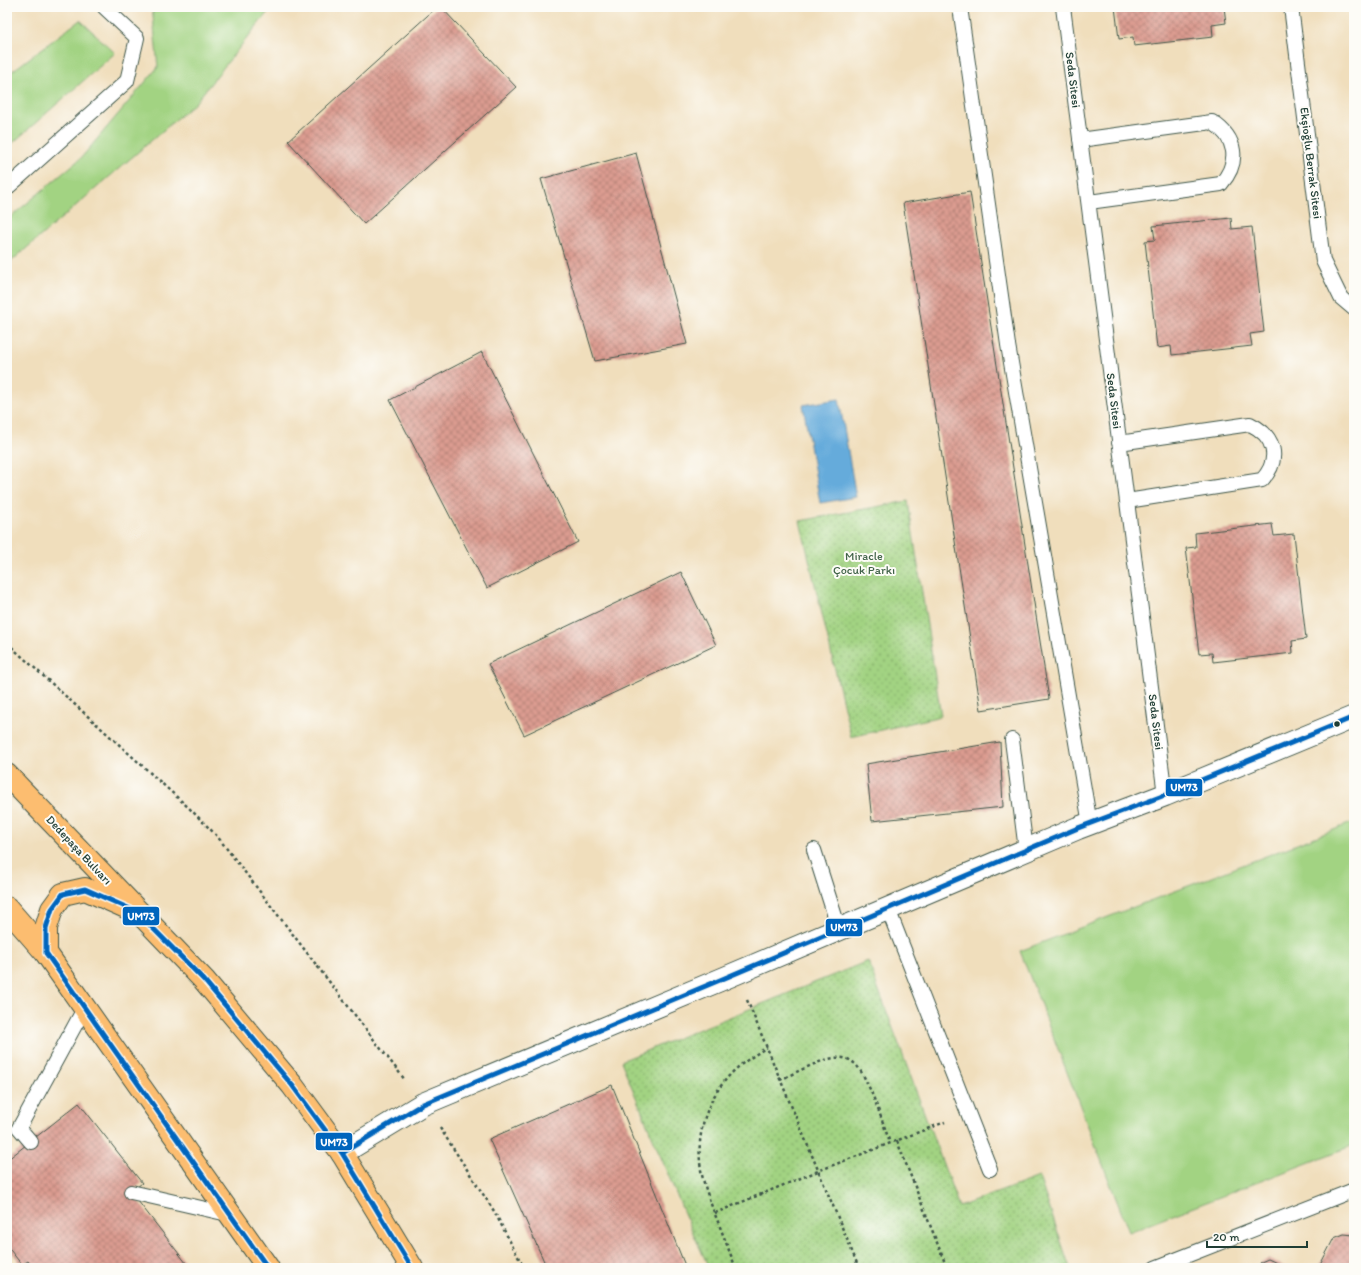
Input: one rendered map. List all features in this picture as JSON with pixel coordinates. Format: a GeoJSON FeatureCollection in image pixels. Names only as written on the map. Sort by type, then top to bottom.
{"type":"FeatureCollection","features":[{"type":"Feature","properties":{"kind":"main road","name":"Dedepaşa Bulvarı"},"geometry":{"type":"LineString","coordinates":[[7,775],[204,980],[292,1085],[342,1153],[412,1268]]}},
{"type":"Feature","properties":{"kind":"main road"},"geometry":{"type":"LineString","coordinates":[[46,953],[46,928],[52,909],[63,894],[85,889],[137,912]]}},
{"type":"Feature","properties":{"kind":"main road"},"geometry":{"type":"LineString","coordinates":[[7,908],[46,953],[85,1006],[268,1268]]}},
{"type":"Feature","properties":{"kind":"street"},"geometry":{"type":"LineString","coordinates":[[342,1153],[424,1104],[736,974],[1026,850],[1165,795],[1354,717]]}},
{"type":"Feature","properties":{"kind":"lane"},"geometry":{"type":"LineString","coordinates":[[7,188],[127,81],[137,38],[104,7]]}},
{"type":"Feature","properties":{"kind":"lane"},"geometry":{"type":"LineString","coordinates":[[960,7],[1008,345],[1090,824]]}},
{"type":"Feature","properties":{"kind":"lane","name":"Seda Sitesi"},"geometry":{"type":"LineString","coordinates":[[1063,7],[1165,795]]}},
{"type":"Feature","properties":{"kind":"lane","name":"Ekşioğlu Berrak Sitesi"},"geometry":{"type":"LineString","coordinates":[[1291,7],[1323,261],[1341,298],[1354,309]]}},
{"type":"Feature","properties":{"kind":"lane"},"geometry":{"type":"LineString","coordinates":[[1080,140],[1212,122],[1221,128],[1228,136],[1234,155],[1228,176],[1221,184],[1088,202]]}},
{"type":"Feature","properties":{"kind":"lane"},"geometry":{"type":"LineString","coordinates":[[1119,442],[1250,424],[1259,428],[1266,435],[1271,444],[1273,453],[1273,464],[1269,473],[1262,480],[1127,501]]}},
{"type":"Feature","properties":{"kind":"lane"},"geometry":{"type":"LineString","coordinates":[[1012,740],[1026,850]]}},
{"type":"Feature","properties":{"kind":"lane"},"geometry":{"type":"LineString","coordinates":[[814,850],[839,929]]}},
{"type":"Feature","properties":{"kind":"lane"},"geometry":{"type":"LineString","coordinates":[[888,909],[990,1169]]}},
{"type":"Feature","properties":{"kind":"lane"},"geometry":{"type":"LineString","coordinates":[[30,1142],[19,1128],[85,1006]]}},
{"type":"Feature","properties":{"kind":"lane"},"geometry":{"type":"LineString","coordinates":[[1155,1268],[1354,1190]]}},
{"type":"Feature","properties":{"kind":"lane"},"geometry":{"type":"LineString","coordinates":[[131,1192],[232,1215]]}},
{"type":"Feature","properties":{"kind":"path"},"geometry":{"type":"LineString","coordinates":[[7,643],[189,808],[217,836],[424,1104],[494,1211],[524,1268]]}},
{"type":"Feature","properties":{"kind":"path"},"geometry":{"type":"LineString","coordinates":[[736,974],[859,1268]]}},
{"type":"Feature","properties":{"kind":"path"},"geometry":{"type":"LineString","coordinates":[[736,1268],[709,1197],[701,1171],[699,1148],[702,1122],[711,1100],[723,1082],[737,1067],[767,1047]]}},
{"type":"Feature","properties":{"kind":"path"},"geometry":{"type":"LineString","coordinates":[[780,1080],[833,1058],[845,1058],[855,1063],[867,1082],[890,1143]]}},
{"type":"Feature","properties":{"kind":"path"},"geometry":{"type":"LineString","coordinates":[[715,1213],[818,1171],[968,1114]]}},
{"type":"Feature","properties":{"kind":"path"},"geometry":{"type":"LineString","coordinates":[[897,1141],[947,1268]]}},
{"type":"Feature","properties":{"kind":"green space"},"geometry":{"type":"Polygon","coordinates":[[[152,7],[272,7],[195,103],[7,265],[7,220],[81,158],[158,67],[152,7]]]}},
{"type":"Feature","properties":{"kind":"green space"},"geometry":{"type":"Polygon","coordinates":[[[80,20],[115,53],[7,148],[7,75],[80,20]]]}},
{"type":"Feature","properties":{"kind":"green space","name":"Miracle Çocuk Parkı"},"geometry":{"type":"Polygon","coordinates":[[[908,501],[941,716],[851,737],[800,521],[908,501]]]}},
{"type":"Feature","properties":{"kind":"green space"},"geometry":{"type":"Polygon","coordinates":[[[1354,822],[1354,1145],[1129,1232],[1020,951],[1354,822]]]}},
{"type":"Feature","properties":{"kind":"green space"},"geometry":{"type":"Polygon","coordinates":[[[868,961],[959,1207],[1039,1177],[1070,1268],[709,1268],[684,1213],[621,1061],[868,961]]]}},
{"type":"Feature","properties":{"kind":"water"},"geometry":{"type":"Polygon","coordinates":[[[839,399],[856,497],[820,503],[803,405],[839,399]]]}},
{"type":"Feature","properties":{"kind":"building"},"geometry":{"type":"Polygon","coordinates":[[[437,7],[441,7],[516,87],[364,224],[288,141],[437,7]]]}},
{"type":"Feature","properties":{"kind":"building"},"geometry":{"type":"Polygon","coordinates":[[[1115,7],[1224,7],[1226,23],[1212,25],[1213,37],[1134,46],[1133,37],[1119,39],[1115,7]]]}},
{"type":"Feature","properties":{"kind":"building"},"geometry":{"type":"Polygon","coordinates":[[[636,153],[687,344],[595,361],[541,179],[636,153]]]}},
{"type":"Feature","properties":{"kind":"building"},"geometry":{"type":"Polygon","coordinates":[[[970,192],[1049,699],[981,710],[903,203],[970,192]]]}},
{"type":"Feature","properties":{"kind":"building"},"geometry":{"type":"Polygon","coordinates":[[[1231,218],[1232,229],[1252,227],[1264,332],[1250,334],[1252,346],[1172,355],[1171,346],[1157,348],[1145,241],[1155,240],[1153,226],[1231,218]]]}},
{"type":"Feature","properties":{"kind":"building"},"geometry":{"type":"Polygon","coordinates":[[[482,352],[578,542],[487,588],[390,400],[482,352]]]}},
{"type":"Feature","properties":{"kind":"building"},"geometry":{"type":"Polygon","coordinates":[[[1272,524],[1274,536],[1294,534],[1306,639],[1292,641],[1293,653],[1213,662],[1212,653],[1199,654],[1186,548],[1196,547],[1195,533],[1272,524]]]}},
{"type":"Feature","properties":{"kind":"building"},"geometry":{"type":"Polygon","coordinates":[[[681,572],[716,645],[524,735],[488,664],[681,572]]]}},
{"type":"Feature","properties":{"kind":"building"},"geometry":{"type":"Polygon","coordinates":[[[1000,742],[1003,807],[872,821],[866,764],[1000,742]]]}},
{"type":"Feature","properties":{"kind":"building"},"geometry":{"type":"Polygon","coordinates":[[[612,1085],[686,1268],[547,1268],[489,1139],[612,1085]]]}},
{"type":"Feature","properties":{"kind":"building"},"geometry":{"type":"Polygon","coordinates":[[[79,1103],[142,1183],[131,1192],[190,1268],[34,1268],[28,1261],[22,1265],[7,1246],[7,1160],[79,1103]]]}},
{"type":"Feature","properties":{"kind":"building"},"geometry":{"type":"Polygon","coordinates":[[[1344,1234],[1354,1235],[1354,1268],[1312,1268],[1320,1265],[1334,1238],[1344,1234]]]}},
{"type":"Feature","properties":{"kind":"building"},"geometry":{"type":"Polygon","coordinates":[[[1268,1259],[1288,1268],[1258,1268],[1261,1262],[1268,1259]]]}},
{"type":"Feature","properties":{"kind":"transit line","name":"UM73"},"geometry":{"type":"LineString","coordinates":[[342,1153],[423,1104],[1078,828],[1165,795],[1354,717]]}},
{"type":"Feature","properties":{"kind":"transit line","name":"UM73"},"geometry":{"type":"LineString","coordinates":[[46,953],[46,928],[52,909],[63,894],[85,889],[137,912],[204,980],[292,1085],[342,1153],[412,1268]]}},
{"type":"Feature","properties":{"kind":"transit line","name":"UM73"},"geometry":{"type":"LineString","coordinates":[[46,953],[268,1268]]}}]}
